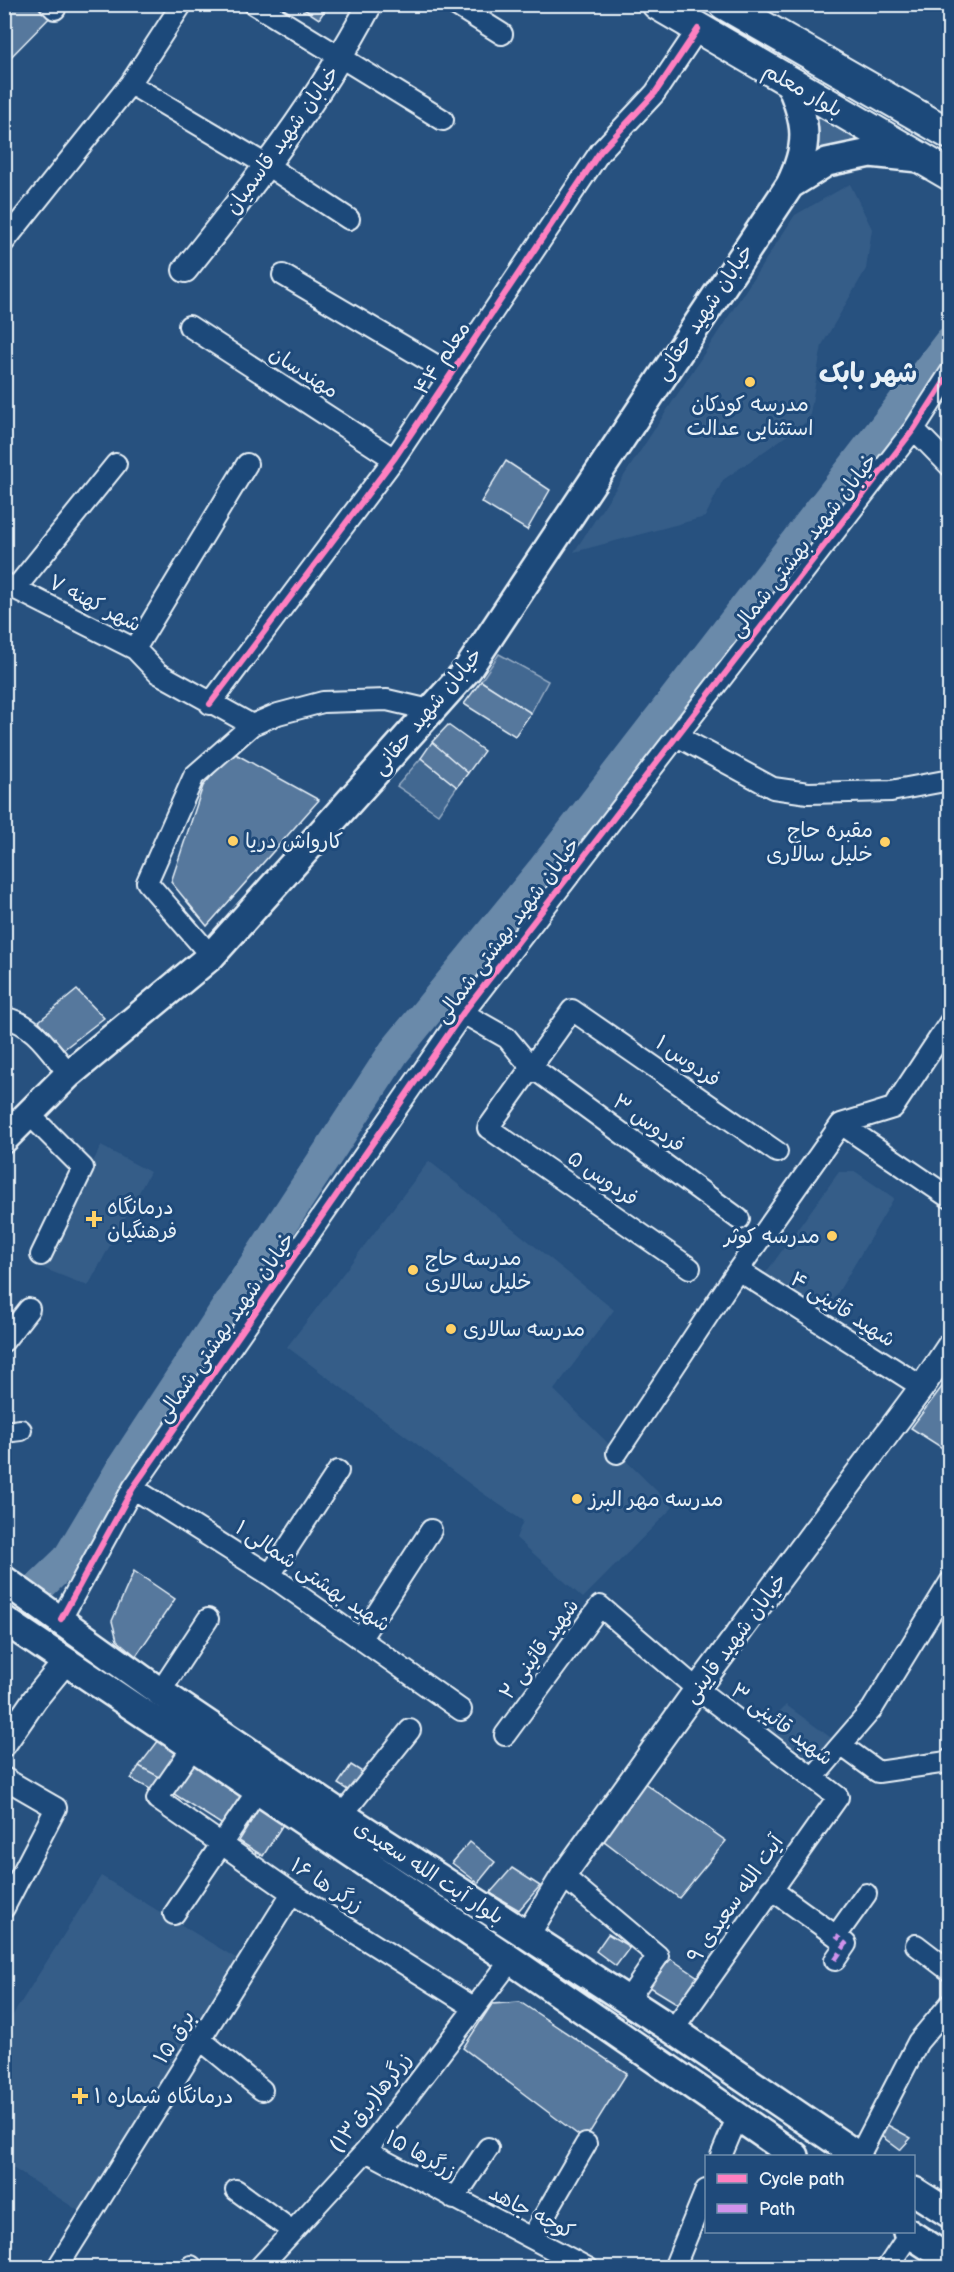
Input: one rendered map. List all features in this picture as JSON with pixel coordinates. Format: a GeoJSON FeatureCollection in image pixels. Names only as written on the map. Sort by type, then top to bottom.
{"type":"FeatureCollection","features":[{"type":"Feature","properties":{"kind":"main road","name":"بلوار معلم"},"geometry":{"type":"LineString","coordinates":[[657,4],[950,175]]}},
{"type":"Feature","properties":{"kind":"main road","name":"بلوار معلم"},"geometry":{"type":"LineString","coordinates":[[724,4],[950,134]]}},
{"type":"Feature","properties":{"kind":"main road"},"geometry":{"type":"LineString","coordinates":[[790,82],[802,112],[805,137],[801,162],[790,185]]}},
{"type":"Feature","properties":{"kind":"main road"},"geometry":{"type":"LineString","coordinates":[[790,185],[827,162],[870,153],[919,158]]}},
{"type":"Feature","properties":{"kind":"main road","name":"خیابان شهید حقانی"},"geometry":{"type":"LineString","coordinates":[[4,1140],[69,1074],[211,956],[468,669],[790,185]]}},
{"type":"Feature","properties":{"kind":"main road","name":"بلوار آیت الله سعیدی"},"geometry":{"type":"LineString","coordinates":[[4,1580],[160,1692],[342,1815],[673,2030],[855,2155]]}},
{"type":"Feature","properties":{"kind":"main road","name":"بلوار آیت الله سعیدی"},"geometry":{"type":"LineString","coordinates":[[4,1620],[511,1960],[792,2155]]}},
{"type":"Feature","properties":{"kind":"main road"},"geometry":{"type":"LineString","coordinates":[[518,1930],[510,1945],[511,1960],[530,1957],[536,1952],[550,1951]]}},
{"type":"Feature","properties":{"kind":"main road"},"geometry":{"type":"LineString","coordinates":[[915,2192],[950,2214]]}},
{"type":"Feature","properties":{"kind":"main road"},"geometry":{"type":"LineString","coordinates":[[910,2233],[950,2260]]}},
{"type":"Feature","properties":{"kind":"street"},"geometry":{"type":"LineString","coordinates":[[4,242],[130,84],[182,4]]}},
{"type":"Feature","properties":{"kind":"street","name":"خیابان شهید قاسمیان"},"geometry":{"type":"LineString","coordinates":[[185,270],[268,166],[341,59],[370,4]]}},
{"type":"Feature","properties":{"kind":"street"},"geometry":{"type":"LineString","coordinates":[[454,4],[502,34]]}},
{"type":"Feature","properties":{"kind":"street"},"geometry":{"type":"LineString","coordinates":[[260,8],[443,120]]}},
{"type":"Feature","properties":{"kind":"street","name":"معلم ۴۴"},"geometry":{"type":"LineString","coordinates":[[210,704],[394,459],[600,152],[655,93],[698,29]]}},
{"type":"Feature","properties":{"kind":"street"},"geometry":{"type":"LineString","coordinates":[[130,84],[268,166],[349,219]]}},
{"type":"Feature","properties":{"kind":"street"},"geometry":{"type":"LineString","coordinates":[[283,275],[451,374]]}},
{"type":"Feature","properties":{"kind":"street","name":"مهندسان"},"geometry":{"type":"LineString","coordinates":[[189,326],[394,459]]}},
{"type":"Feature","properties":{"kind":"street","name":"خیابان شهید بهشتی شمالی"},"geometry":{"type":"LineString","coordinates":[[61,1619],[133,1488],[463,1013],[914,429],[950,373]]}},
{"type":"Feature","properties":{"kind":"street"},"geometry":{"type":"LineString","coordinates":[[914,429],[950,466]]}},
{"type":"Feature","properties":{"kind":"street"},"geometry":{"type":"LineString","coordinates":[[10,586],[116,464]]}},
{"type":"Feature","properties":{"kind":"street"},"geometry":{"type":"LineString","coordinates":[[135,649],[247,465]]}},
{"type":"Feature","properties":{"kind":"street","name":"شهر کهنه ۷"},"geometry":{"type":"LineString","coordinates":[[10,586],[135,649],[158,673],[210,704],[252,725]]}},
{"type":"Feature","properties":{"kind":"street"},"geometry":{"type":"LineString","coordinates":[[211,956],[147,882],[194,776],[252,725],[278,714],[324,702],[387,700],[430,710]]}},
{"type":"Feature","properties":{"kind":"street"},"geometry":{"type":"LineString","coordinates":[[676,736],[773,788],[796,791],[891,790],[950,780]]}},
{"type":"Feature","properties":{"kind":"street","name":"فردوس ۱"},"geometry":{"type":"LineString","coordinates":[[530,1066],[572,1010],[777,1152]]}},
{"type":"Feature","properties":{"kind":"street","name":"فردوس ۳"},"geometry":{"type":"LineString","coordinates":[[463,1013],[507,1038],[530,1066],[739,1219]]}},
{"type":"Feature","properties":{"kind":"street"},"geometry":{"type":"LineString","coordinates":[[4,1018],[15,1019],[32,1030],[69,1074]]}},
{"type":"Feature","properties":{"kind":"street"},"geometry":{"type":"LineString","coordinates":[[617,1452],[738,1270],[841,1124],[893,1108],[950,1022]]}},
{"type":"Feature","properties":{"kind":"street","name":"فردوس ۵"},"geometry":{"type":"LineString","coordinates":[[530,1066],[488,1128],[690,1268]]}},
{"type":"Feature","properties":{"kind":"street"},"geometry":{"type":"LineString","coordinates":[[30,1114],[83,1168],[40,1255]]}},
{"type":"Feature","properties":{"kind":"street"},"geometry":{"type":"LineString","coordinates":[[841,1124],[950,1198]]}},
{"type":"Feature","properties":{"kind":"street","name":"شهید قائینی ۴"},"geometry":{"type":"LineString","coordinates":[[738,1270],[922,1388]]}},
{"type":"Feature","properties":{"kind":"street"},"geometry":{"type":"LineString","coordinates":[[4,1341],[30,1309]]}},
{"type":"Feature","properties":{"kind":"street","name":"خیابان شهید قایینی"},"geometry":{"type":"LineString","coordinates":[[518,1930],[563,1876],[697,1689],[922,1388],[950,1345]]}},
{"type":"Feature","properties":{"kind":"street"},"geometry":{"type":"LineString","coordinates":[[270,1575],[338,1472]]}},
{"type":"Feature","properties":{"kind":"street","name":"شهید بهشتی شمالی ۱"},"geometry":{"type":"LineString","coordinates":[[133,1488],[270,1575],[461,1710]]}},
{"type":"Feature","properties":{"kind":"street"},"geometry":{"type":"LineString","coordinates":[[361,1638],[431,1530]]}},
{"type":"Feature","properties":{"kind":"street"},"geometry":{"type":"LineString","coordinates":[[813,1778],[872,1709],[950,1582]]}},
{"type":"Feature","properties":{"kind":"street","name":"شهید قائینی ۲"},"geometry":{"type":"LineString","coordinates":[[505,1735],[600,1606],[697,1689]]}},
{"type":"Feature","properties":{"kind":"street"},"geometry":{"type":"LineString","coordinates":[[160,1692],[208,1619]]}},
{"type":"Feature","properties":{"kind":"street"},"geometry":{"type":"LineString","coordinates":[[4,1744],[66,1661]]}},
{"type":"Feature","properties":{"kind":"street","name":"شهید قائینی ۳"},"geometry":{"type":"LineString","coordinates":[[697,1689],[838,1797]]}},
{"type":"Feature","properties":{"kind":"street"},"geometry":{"type":"LineString","coordinates":[[342,1815],[410,1730]]}},
{"type":"Feature","properties":{"kind":"street"},"geometry":{"type":"LineString","coordinates":[[841,1745],[878,1772],[947,1762],[950,1759]]}},
{"type":"Feature","properties":{"kind":"street","name":"زرگر ها ۱۶"},"geometry":{"type":"LineString","coordinates":[[193,1748],[157,1799],[292,1893],[473,2007]]}},
{"type":"Feature","properties":{"kind":"street"},"geometry":{"type":"LineString","coordinates":[[4,1779],[56,1808],[5,1908]]}},
{"type":"Feature","properties":{"kind":"street"},"geometry":{"type":"LineString","coordinates":[[174,1914],[223,1845],[258,1790]]}},
{"type":"Feature","properties":{"kind":"street","name":"آیت الله سعیدی ۹"},"geometry":{"type":"LineString","coordinates":[[673,2030],[838,1797]]}},
{"type":"Feature","properties":{"kind":"street"},"geometry":{"type":"LineString","coordinates":[[563,1876],[658,1956],[627,2001]]}},
{"type":"Feature","properties":{"kind":"street"},"geometry":{"type":"LineString","coordinates":[[771,1889],[846,1944],[835,1960]]}},
{"type":"Feature","properties":{"kind":"street","name":"برق ۱۵"},"geometry":{"type":"LineString","coordinates":[[57,2268],[292,1893]]}},
{"type":"Feature","properties":{"kind":"street"},"geometry":{"type":"LineString","coordinates":[[836,1936],[866,1894]]}},
{"type":"Feature","properties":{"kind":"street"},"geometry":{"type":"LineString","coordinates":[[916,1945],[950,1971]]}},
{"type":"Feature","properties":{"kind":"street","name":"زرگرها(برق۱۳)"},"geometry":{"type":"LineString","coordinates":[[259,2268],[291,2230],[366,2151],[473,2007],[511,1960]]}},
{"type":"Feature","properties":{"kind":"street"},"geometry":{"type":"LineString","coordinates":[[859,2155],[918,2042],[950,2004]]}},
{"type":"Feature","properties":{"kind":"street"},"geometry":{"type":"LineString","coordinates":[[201,2040],[262,2090]]}},
{"type":"Feature","properties":{"kind":"street"},"geometry":{"type":"LineString","coordinates":[[722,2155],[737,2118]]}},
{"type":"Feature","properties":{"kind":"street"},"geometry":{"type":"LineString","coordinates":[[532,2237],[586,2144]]}},
{"type":"Feature","properties":{"kind":"street"},"geometry":{"type":"LineString","coordinates":[[454,2199],[488,2148]]}},
{"type":"Feature","properties":{"kind":"street","name":"زرگرها ۱۵"},"geometry":{"type":"LineString","coordinates":[[366,2151],[454,2199]]}},
{"type":"Feature","properties":{"kind":"street"},"geometry":{"type":"LineString","coordinates":[[236,2190],[291,2230]]}},
{"type":"Feature","properties":{"kind":"street"},"geometry":{"type":"LineString","coordinates":[[674,2268],[705,2193]]}},
{"type":"Feature","properties":{"kind":"street","name":"کوچه جاهد"},"geometry":{"type":"LineString","coordinates":[[454,2199],[532,2237],[566,2263],[588,2268]]}},
{"type":"Feature","properties":{"kind":"street"},"geometry":{"type":"LineString","coordinates":[[887,2268],[907,2233]]}},
{"type":"Feature","properties":{"kind":"shaded area"},"geometry":{"type":"Polygon","coordinates":[[[798,94],[905,155],[804,162],[798,94]]]}},
{"type":"Feature","properties":{"kind":"shaded area","name":"مدرسه کودکان استثنایی عدالت"},"geometry":{"type":"Polygon","coordinates":[[[850,184],[872,229],[866,269],[822,345],[809,420],[723,480],[705,517],[574,552],[795,215],[850,184]]]}},
{"type":"Feature","properties":{"kind":"shaded area"},"geometry":{"type":"Polygon","coordinates":[[[499,654],[548,681],[531,713],[481,681],[499,654]]]}},
{"type":"Feature","properties":{"kind":"shaded area"},"geometry":{"type":"Polygon","coordinates":[[[421,758],[457,787],[438,814],[397,786],[421,758]]]}},
{"type":"Feature","properties":{"kind":"shaded area","name":"درمانگاه فرهنگیان"},"geometry":{"type":"Polygon","coordinates":[[[101,1146],[150,1172],[88,1286],[40,1267],[101,1146]]]}},
{"type":"Feature","properties":{"kind":"shaded area","name":"مدرسه سالاری"},"geometry":{"type":"Polygon","coordinates":[[[429,1161],[614,1310],[554,1390],[673,1507],[583,1598],[516,1538],[523,1521],[287,1347],[429,1161]]]}},
{"type":"Feature","properties":{"kind":"shaded area","name":"مدرسه کوثر"},"geometry":{"type":"Polygon","coordinates":[[[839,1172],[856,1172],[894,1198],[824,1316],[765,1274],[839,1172]]]}},
{"type":"Feature","properties":{"kind":"shaded area"},"geometry":{"type":"Polygon","coordinates":[[[786,1705],[841,1745],[813,1770],[760,1731],[786,1705]]]}},
{"type":"Feature","properties":{"kind":"shaded area","name":"درمانگاه شماره ۱"},"geometry":{"type":"Polygon","coordinates":[[[101,1876],[239,1960],[82,2213],[5,2163],[4,2029],[101,1876]]]}},
{"type":"Feature","properties":{"kind":"building"},"geometry":{"type":"Polygon","coordinates":[[[4,4],[63,4],[4,64],[4,4]]]}},
{"type":"Feature","properties":{"kind":"building"},"geometry":{"type":"Polygon","coordinates":[[[296,4],[329,4],[319,19],[296,4]]]}},
{"type":"Feature","properties":{"kind":"building"},"geometry":{"type":"Polygon","coordinates":[[[506,461],[550,490],[527,530],[481,502],[506,461]]]}},
{"type":"Feature","properties":{"kind":"building"},"geometry":{"type":"Polygon","coordinates":[[[481,681],[531,713],[515,736],[464,704],[481,681]]]}},
{"type":"Feature","properties":{"kind":"building"},"geometry":{"type":"Polygon","coordinates":[[[448,725],[484,751],[468,773],[432,742],[448,725]]]}},
{"type":"Feature","properties":{"kind":"building"},"geometry":{"type":"Polygon","coordinates":[[[432,742],[468,773],[457,787],[421,758],[432,742]]]}},
{"type":"Feature","properties":{"kind":"building","name":"کارواش دریا"},"geometry":{"type":"Polygon","coordinates":[[[232,752],[319,800],[207,926],[171,882],[203,786],[232,752]]]}},
{"type":"Feature","properties":{"kind":"building"},"geometry":{"type":"Polygon","coordinates":[[[77,990],[104,1018],[64,1049],[39,1021],[77,990]]]}},
{"type":"Feature","properties":{"kind":"building"},"geometry":{"type":"Polygon","coordinates":[[[950,1376],[950,1453],[911,1428],[950,1376]]]}},
{"type":"Feature","properties":{"kind":"building"},"geometry":{"type":"Polygon","coordinates":[[[134,1571],[175,1599],[136,1656],[117,1640],[112,1621],[134,1571]]]}},
{"type":"Feature","properties":{"kind":"building"},"geometry":{"type":"Polygon","coordinates":[[[162,1736],[185,1751],[165,1780],[139,1766],[162,1736]]]}},
{"type":"Feature","properties":{"kind":"building"},"geometry":{"type":"Polygon","coordinates":[[[194,1756],[250,1793],[227,1828],[171,1792],[194,1756]]]}},
{"type":"Feature","properties":{"kind":"building"},"geometry":{"type":"Polygon","coordinates":[[[351,1765],[367,1775],[351,1792],[338,1784],[351,1765]]]}},
{"type":"Feature","properties":{"kind":"building"},"geometry":{"type":"Polygon","coordinates":[[[139,1766],[165,1780],[156,1792],[131,1779],[139,1766]]]}},
{"type":"Feature","properties":{"kind":"building"},"geometry":{"type":"Polygon","coordinates":[[[643,1782],[726,1841],[679,1898],[599,1837],[643,1782]]]}},
{"type":"Feature","properties":{"kind":"building"},"geometry":{"type":"Polygon","coordinates":[[[263,1802],[287,1818],[263,1856],[239,1841],[263,1802]]]}},
{"type":"Feature","properties":{"kind":"building"},"geometry":{"type":"Polygon","coordinates":[[[470,1842],[495,1862],[478,1883],[452,1863],[470,1842]]]}},
{"type":"Feature","properties":{"kind":"building"},"geometry":{"type":"Polygon","coordinates":[[[512,1868],[540,1886],[519,1910],[490,1893],[512,1868]]]}},
{"type":"Feature","properties":{"kind":"building"},"geometry":{"type":"Polygon","coordinates":[[[608,1934],[630,1947],[616,1966],[596,1951],[608,1934]]]}},
{"type":"Feature","properties":{"kind":"building"},"geometry":{"type":"Polygon","coordinates":[[[671,1959],[698,1977],[678,2004],[647,1985],[671,1959]]]}},
{"type":"Feature","properties":{"kind":"building"},"geometry":{"type":"Polygon","coordinates":[[[520,2002],[627,2073],[585,2140],[463,2048],[492,2004],[520,2002]]]}},
{"type":"Feature","properties":{"kind":"building"},"geometry":{"type":"Polygon","coordinates":[[[882,2122],[911,2138],[900,2150],[876,2132],[882,2122]]]}},
{"type":"Feature","properties":{"kind":"building"},"geometry":{"type":"Polygon","coordinates":[[[925,2253],[947,2268],[916,2268],[925,2253]]]}},
{"type":"Feature","properties":{"kind":"waterway"},"geometry":{"type":"LineString","coordinates":[[42,1584],[68,1559],[124,1465],[394,1052],[542,871],[950,342]]}},
{"type":"Feature","properties":{"kind":"marked path"},"geometry":{"type":"LineString","coordinates":[[835,1960],[846,1944],[836,1936]]}},
{"type":"Feature","properties":{"kind":"cycle path"},"geometry":{"type":"LineString","coordinates":[[210,704],[394,459],[600,152],[655,93],[698,29]]}},
{"type":"Feature","properties":{"kind":"cycle path"},"geometry":{"type":"LineString","coordinates":[[61,1619],[133,1488],[463,1013],[914,429],[950,373]]}},
{"type":"Feature","properties":{"kind":"place","name":"مدرسه کودکان استثنایی عدالت"},"geometry":{"type":"Point","coordinates":[750,382]}},
{"type":"Feature","properties":{"kind":"place","name":"کارواش دریا"},"geometry":{"type":"Point","coordinates":[233,841]}},
{"type":"Feature","properties":{"kind":"place","name":"مقبره حاج خلیل سالاری"},"geometry":{"type":"Point","coordinates":[885,842]}},
{"type":"Feature","properties":{"kind":"place","name":"درمانگاه فرهنگیان"},"geometry":{"type":"Point","coordinates":[94,1219]}},
{"type":"Feature","properties":{"kind":"place","name":"مدرسه کوثر"},"geometry":{"type":"Point","coordinates":[832,1236]}},
{"type":"Feature","properties":{"kind":"place","name":"مدرسه حاج خلیل سالاری"},"geometry":{"type":"Point","coordinates":[413,1270]}},
{"type":"Feature","properties":{"kind":"place","name":"مدرسه سالاری"},"geometry":{"type":"Point","coordinates":[451,1329]}},
{"type":"Feature","properties":{"kind":"place","name":"مدرسه مهر البرز"},"geometry":{"type":"Point","coordinates":[577,1499]}},
{"type":"Feature","properties":{"kind":"place","name":"درمانگاه شماره ۱"},"geometry":{"type":"Point","coordinates":[80,2096]}},
{"type":"Feature","properties":{"kind":"district","name":"شهر بابک"},"geometry":{"type":"Point","coordinates":[868,373]}}]}
